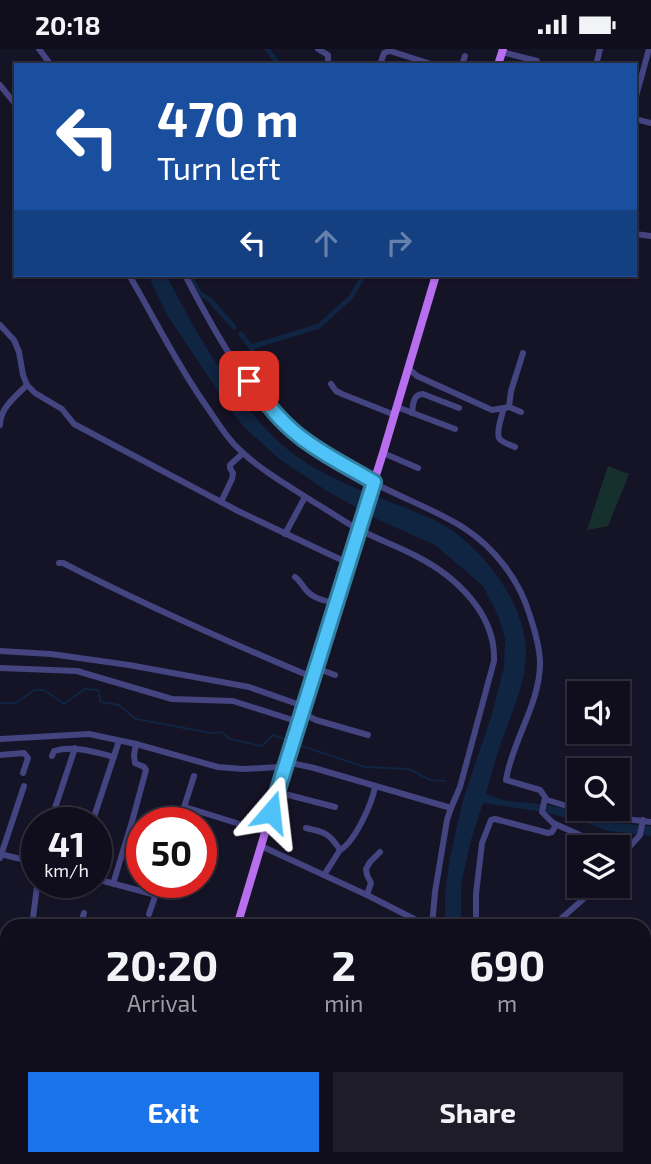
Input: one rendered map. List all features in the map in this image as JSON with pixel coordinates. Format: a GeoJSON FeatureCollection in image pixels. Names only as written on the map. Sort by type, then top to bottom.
{"type":"FeatureCollection","features":[{"type":"Feature","properties":{"kind":"main road"},"geometry":{"type":"LineString","coordinates":[[239,919],[435,277]]}},
{"type":"Feature","properties":{"kind":"street"},"geometry":{"type":"LineString","coordinates":[[318,49],[328,55],[328,63]]}},
{"type":"Feature","properties":{"kind":"street"},"geometry":{"type":"LineString","coordinates":[[637,93],[649,49]]}},
{"type":"Feature","properties":{"kind":"street"},"geometry":{"type":"LineString","coordinates":[[381,63],[384,53],[390,51],[427,63]]}},
{"type":"Feature","properties":{"kind":"street"},"geometry":{"type":"LineString","coordinates":[[502,51],[537,61]]}},
{"type":"Feature","properties":{"kind":"street"},"geometry":{"type":"LineString","coordinates":[[463,63],[465,56]]}},
{"type":"Feature","properties":{"kind":"street"},"geometry":{"type":"LineString","coordinates":[[0,85],[14,102]]}},
{"type":"Feature","properties":{"kind":"street"},"geometry":{"type":"LineString","coordinates":[[130,277],[199,397],[231,442],[274,477],[358,530],[416,556],[441,571],[470,597],[481,613],[489,631],[494,655],[493,668],[460,787],[451,808],[431,919]]}},
{"type":"Feature","properties":{"kind":"street"},"geometry":{"type":"LineString","coordinates":[[186,277],[233,361],[295,433],[373,484],[466,529],[499,559],[527,605],[535,632],[540,665],[534,698],[505,779],[540,790],[550,821],[579,835]]}},
{"type":"Feature","properties":{"kind":"street"},"geometry":{"type":"LineString","coordinates":[[0,325],[14,340],[27,385],[34,393],[62,409],[74,424],[221,502],[348,563]]}},
{"type":"Feature","properties":{"kind":"street"},"geometry":{"type":"LineString","coordinates":[[515,447],[499,438],[523,353]]}},
{"type":"Feature","properties":{"kind":"street"},"geometry":{"type":"LineString","coordinates":[[408,368],[417,376],[492,410],[506,408],[521,412]]}},
{"type":"Feature","properties":{"kind":"street"},"geometry":{"type":"LineString","coordinates":[[331,384],[336,391],[350,399],[412,413],[455,429]]}},
{"type":"Feature","properties":{"kind":"street"},"geometry":{"type":"LineString","coordinates":[[0,425],[0,416],[27,385]]}},
{"type":"Feature","properties":{"kind":"street"},"geometry":{"type":"LineString","coordinates":[[412,413],[416,395],[419,394],[459,408]]}},
{"type":"Feature","properties":{"kind":"street"},"geometry":{"type":"LineString","coordinates":[[221,502],[232,479],[230,465],[243,453]]}},
{"type":"Feature","properties":{"kind":"street"},"geometry":{"type":"LineString","coordinates":[[383,453],[418,468]]}},
{"type":"Feature","properties":{"kind":"street"},"geometry":{"type":"LineString","coordinates":[[285,534],[305,497]]}},
{"type":"Feature","properties":{"kind":"street"},"geometry":{"type":"LineString","coordinates":[[59,563],[237,646],[312,677]]}},
{"type":"Feature","properties":{"kind":"street"},"geometry":{"type":"LineString","coordinates":[[295,577],[309,593],[336,603]]}},
{"type":"Feature","properties":{"kind":"street"},"geometry":{"type":"LineString","coordinates":[[0,651],[64,655],[249,687],[301,714],[368,735]]}},
{"type":"Feature","properties":{"kind":"street"},"geometry":{"type":"LineString","coordinates":[[0,668],[77,671],[172,699],[233,701],[301,714]]}},
{"type":"Feature","properties":{"kind":"street"},"geometry":{"type":"LineString","coordinates":[[316,668],[335,675]]}},
{"type":"Feature","properties":{"kind":"street"},"geometry":{"type":"LineString","coordinates":[[0,739],[75,733],[98,735],[136,744],[218,767],[279,767],[287,762],[451,808]]}},
{"type":"Feature","properties":{"kind":"street"},"geometry":{"type":"LineString","coordinates":[[97,807],[119,741]]}},
{"type":"Feature","properties":{"kind":"street"},"geometry":{"type":"LineString","coordinates":[[126,887],[113,884],[146,770],[135,763],[136,744]]}},
{"type":"Feature","properties":{"kind":"street"},"geometry":{"type":"LineString","coordinates":[[52,756],[57,749],[75,748],[114,757]]}},
{"type":"Feature","properties":{"kind":"street"},"geometry":{"type":"LineString","coordinates":[[55,807],[75,748]]}},
{"type":"Feature","properties":{"kind":"street"},"geometry":{"type":"LineString","coordinates":[[0,755],[24,753],[28,758],[23,773]]}},
{"type":"Feature","properties":{"kind":"street"},"geometry":{"type":"LineString","coordinates":[[185,807],[194,776]]}},
{"type":"Feature","properties":{"kind":"street"},"geometry":{"type":"LineString","coordinates":[[21,859],[0,855],[24,786]]}},
{"type":"Feature","properties":{"kind":"street"},"geometry":{"type":"LineString","coordinates":[[324,875],[356,832],[372,802],[375,787]]}},
{"type":"Feature","properties":{"kind":"street"},"geometry":{"type":"LineString","coordinates":[[277,792],[335,807]]}},
{"type":"Feature","properties":{"kind":"street"},"geometry":{"type":"LineString","coordinates":[[544,805],[567,805]]}},
{"type":"Feature","properties":{"kind":"street"},"geometry":{"type":"LineString","coordinates":[[217,817],[265,832]]}},
{"type":"Feature","properties":{"kind":"street"},"geometry":{"type":"LineString","coordinates":[[476,919],[482,843],[491,821],[495,819],[548,833],[552,832],[556,825]]}},
{"type":"Feature","properties":{"kind":"street"},"geometry":{"type":"LineString","coordinates":[[630,844],[640,835],[646,822]]}},
{"type":"Feature","properties":{"kind":"street"},"geometry":{"type":"LineString","coordinates":[[306,828],[326,833],[340,850]]}},
{"type":"Feature","properties":{"kind":"street"},"geometry":{"type":"LineString","coordinates":[[261,846],[416,919]]}},
{"type":"Feature","properties":{"kind":"street"},"geometry":{"type":"LineString","coordinates":[[367,895],[371,883],[366,869],[380,852]]}},
{"type":"Feature","properties":{"kind":"street"},"geometry":{"type":"LineString","coordinates":[[33,919],[36,898]]}},
{"type":"Feature","properties":{"kind":"street"},"geometry":{"type":"LineString","coordinates":[[149,914],[155,898]]}},
{"type":"Feature","properties":{"kind":"street"},"geometry":{"type":"LineString","coordinates":[[561,919],[584,898]]}},
{"type":"Feature","properties":{"kind":"street"},"geometry":{"type":"LineString","coordinates":[[82,919],[84,913]]}},
{"type":"Feature","properties":{"kind":"green space"},"geometry":{"type":"Polygon","coordinates":[[[608,466],[629,474],[608,526],[587,530],[608,466]]]}},
{"type":"Feature","properties":{"kind":"water"},"geometry":{"type":"Polygon","coordinates":[[[149,277],[167,277],[222,372],[256,418],[275,438],[322,472],[427,516],[448,528],[480,555],[513,602],[525,637],[525,665],[518,697],[486,793],[507,801],[567,809],[567,818],[483,803],[461,885],[461,919],[445,919],[445,894],[463,800],[492,714],[504,667],[505,639],[498,615],[483,586],[435,545],[379,520],[327,491],[278,458],[244,427],[167,315],[149,277]]]}},
{"type":"Feature","properties":{"kind":"water"},"geometry":{"type":"Polygon","coordinates":[[[579,821],[648,826],[651,827],[651,836],[609,831],[579,821]]]}},
{"type":"Feature","properties":{"kind":"waterway"},"geometry":{"type":"LineString","coordinates":[[267,49],[278,63]]}},
{"type":"Feature","properties":{"kind":"waterway"},"geometry":{"type":"LineString","coordinates":[[191,277],[199,293],[210,300],[234,327]]}},
{"type":"Feature","properties":{"kind":"waterway"},"geometry":{"type":"LineString","coordinates":[[241,334],[251,347],[319,326],[351,297],[363,277]]}},
{"type":"Feature","properties":{"kind":"waterway"},"geometry":{"type":"LineString","coordinates":[[251,347],[259,374]]}},
{"type":"Feature","properties":{"kind":"waterway"},"geometry":{"type":"LineString","coordinates":[[0,703],[16,703],[34,690],[44,690],[64,704],[85,689],[98,690],[101,702],[119,705],[136,719],[211,733],[222,732],[230,739],[262,746],[273,735],[290,741]]}},
{"type":"Feature","properties":{"kind":"waterway"},"geometry":{"type":"LineString","coordinates":[[295,744],[365,767],[409,769],[430,780],[445,781]]}},
{"type":"Feature","properties":{"kind":"route"},"geometry":{"type":"LineString","coordinates":[[249,381],[295,433],[374,482],[271,812]]}}]}
